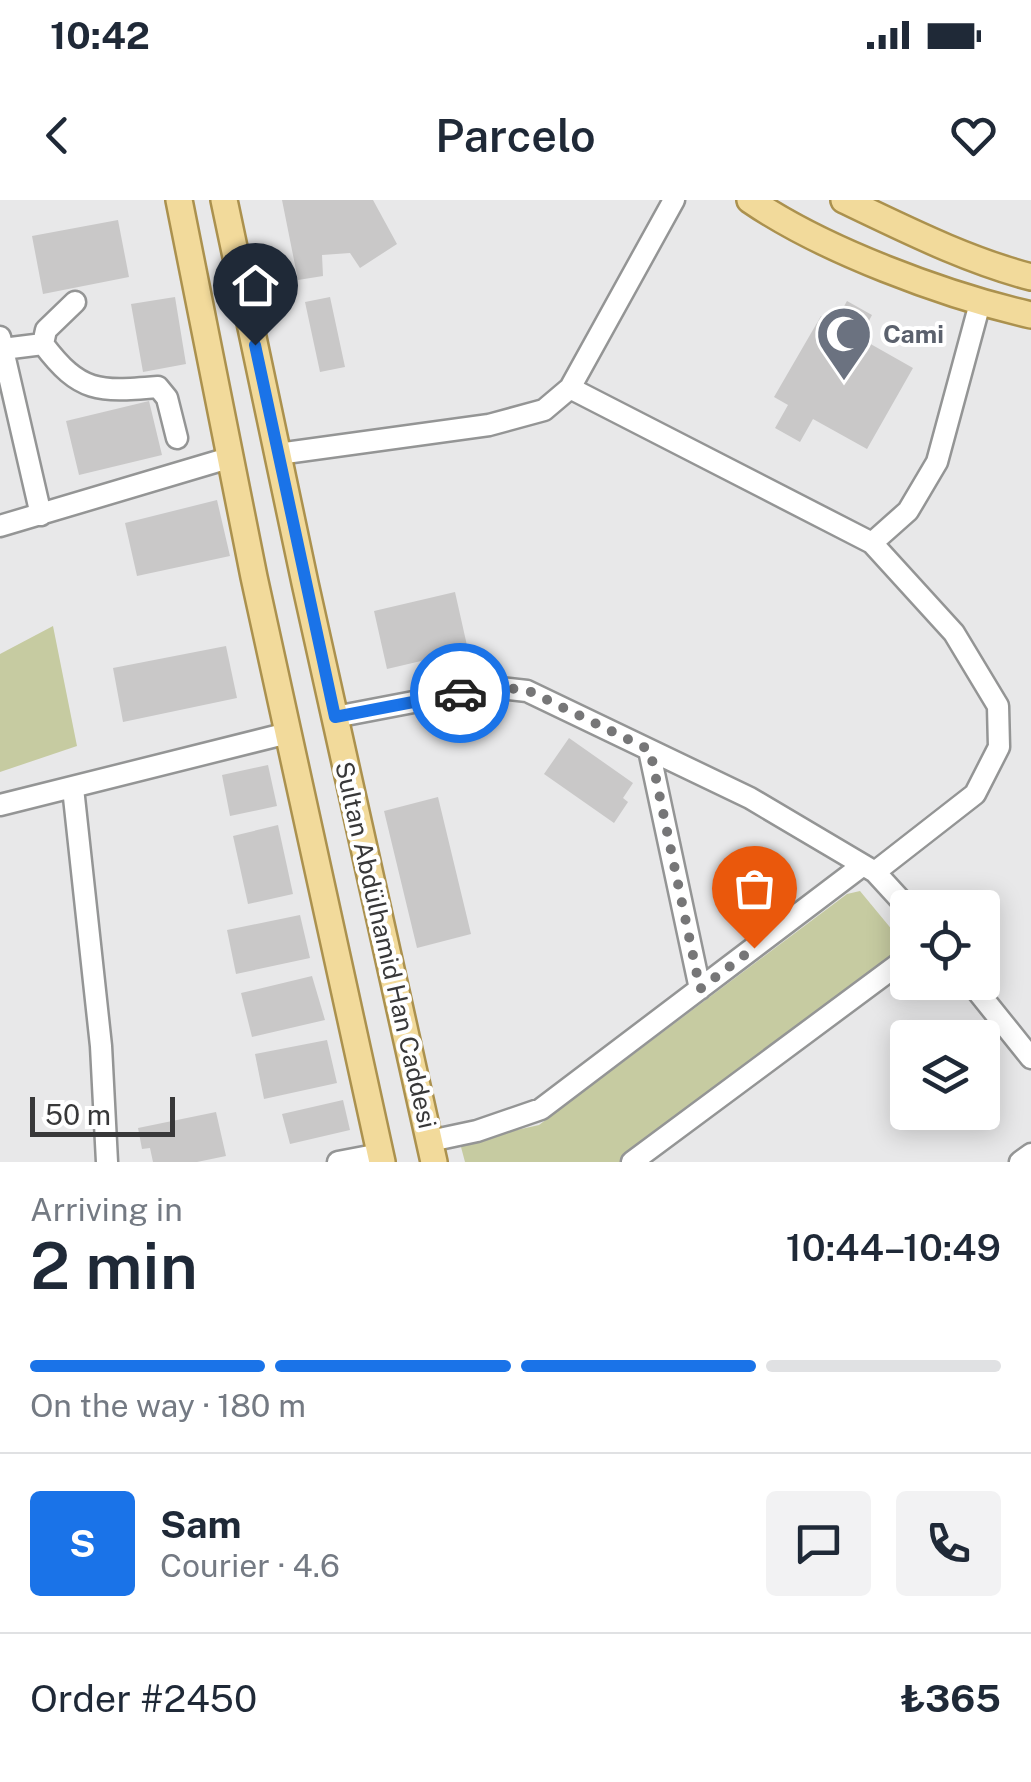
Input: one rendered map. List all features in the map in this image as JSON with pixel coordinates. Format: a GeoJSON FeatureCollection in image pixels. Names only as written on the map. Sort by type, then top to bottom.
{"type":"FeatureCollection","features":[{"type":"Feature","properties":{"kind":"main road","name":"Sultan Abdülhamid Han Caddesi"},"geometry":{"type":"LineString","coordinates":[[179,200],[254,577],[381,1158]]}},
{"type":"Feature","properties":{"kind":"main road","name":"Sultan Abdülhamid Han Caddesi"},"geometry":{"type":"LineString","coordinates":[[224,200],[432,1151]]}},
{"type":"Feature","properties":{"kind":"main road"},"geometry":{"type":"LineString","coordinates":[[750,200],[774,216],[871,261],[980,304],[1031,315]]}},
{"type":"Feature","properties":{"kind":"main road"},"geometry":{"type":"LineString","coordinates":[[844,200],[922,237],[1031,277]]}},
{"type":"Feature","properties":{"kind":"street"},"geometry":{"type":"LineString","coordinates":[[278,454],[489,425],[544,410],[570,388],[674,200]]}},
{"type":"Feature","properties":{"kind":"street"},"geometry":{"type":"LineString","coordinates":[[75,302],[46,330],[43,344],[64,371],[90,387],[158,387],[167,398],[177,438]]}},
{"type":"Feature","properties":{"kind":"street"},"geometry":{"type":"LineString","coordinates":[[872,543],[908,511],[936,462],[980,304]]}},
{"type":"Feature","properties":{"kind":"street"},"geometry":{"type":"LineString","coordinates":[[41,514],[6,388],[1,343],[43,344]]}},
{"type":"Feature","properties":{"kind":"street"},"geometry":{"type":"LineString","coordinates":[[432,1151],[477,1130],[542,1108],[700,989],[975,794],[999,747],[998,706],[954,632],[872,543],[570,388]]}},
{"type":"Feature","properties":{"kind":"street"},"geometry":{"type":"LineString","coordinates":[[0,526],[232,457]]}},
{"type":"Feature","properties":{"kind":"street"},"geometry":{"type":"LineString","coordinates":[[335,717],[492,687],[527,690],[750,798],[869,868],[890,890]]}},
{"type":"Feature","properties":{"kind":"street"},"geometry":{"type":"LineString","coordinates":[[0,805],[288,733]]}},
{"type":"Feature","properties":{"kind":"street"},"geometry":{"type":"LineString","coordinates":[[650,750],[700,989]]}},
{"type":"Feature","properties":{"kind":"street"},"geometry":{"type":"LineString","coordinates":[[73,788],[101,1046],[106,1162]]}},
{"type":"Feature","properties":{"kind":"street"},"geometry":{"type":"LineString","coordinates":[[632,1162],[890,969]]}},
{"type":"Feature","properties":{"kind":"street"},"geometry":{"type":"LineString","coordinates":[[984,1000],[1031,1058]]}},
{"type":"Feature","properties":{"kind":"street"},"geometry":{"type":"LineString","coordinates":[[1020,1162],[1031,1154]]}},
{"type":"Feature","properties":{"kind":"street"},"geometry":{"type":"LineString","coordinates":[[338,1162],[381,1158]]}},
{"type":"Feature","properties":{"kind":"green space"},"geometry":{"type":"Polygon","coordinates":[[[53,626],[77,746],[0,772],[0,654],[53,626]]]}},
{"type":"Feature","properties":{"kind":"green space"},"geometry":{"type":"Polygon","coordinates":[[[860,891],[890,927],[890,960],[620,1162],[465,1162],[461,1147],[465,1142],[539,1125],[847,894],[860,891]]]}},
{"type":"Feature","properties":{"kind":"building"},"geometry":{"type":"Polygon","coordinates":[[[282,200],[373,200],[397,244],[360,268],[350,253],[322,255],[323,276],[298,280],[282,200]]]}},
{"type":"Feature","properties":{"kind":"building"},"geometry":{"type":"Polygon","coordinates":[[[118,220],[129,277],[43,294],[32,236],[118,220]]]}},
{"type":"Feature","properties":{"kind":"building"},"geometry":{"type":"Polygon","coordinates":[[[175,297],[186,364],[143,372],[131,304],[175,297]]]}},
{"type":"Feature","properties":{"kind":"building"},"geometry":{"type":"Polygon","coordinates":[[[330,297],[345,367],[320,372],[305,302],[330,297]]]}},
{"type":"Feature","properties":{"kind":"building","name":"Cami"},"geometry":{"type":"Polygon","coordinates":[[[847,301],[872,315],[860,338],[913,368],[867,449],[813,419],[800,442],[775,428],[788,405],[774,397],[821,316],[834,324],[847,301]]]}},
{"type":"Feature","properties":{"kind":"building"},"geometry":{"type":"Polygon","coordinates":[[[149,401],[162,455],[79,475],[66,421],[149,401]]]}},
{"type":"Feature","properties":{"kind":"building"},"geometry":{"type":"Polygon","coordinates":[[[217,500],[230,556],[137,576],[125,523],[217,500]]]}},
{"type":"Feature","properties":{"kind":"building"},"geometry":{"type":"Polygon","coordinates":[[[455,592],[468,650],[387,669],[374,611],[455,592]]]}},
{"type":"Feature","properties":{"kind":"building"},"geometry":{"type":"Polygon","coordinates":[[[226,646],[237,698],[123,722],[113,668],[226,646]]]}},
{"type":"Feature","properties":{"kind":"building"},"geometry":{"type":"Polygon","coordinates":[[[569,738],[633,783],[623,798],[628,802],[614,823],[544,774],[569,738]]]}},
{"type":"Feature","properties":{"kind":"building"},"geometry":{"type":"Polygon","coordinates":[[[268,765],[277,806],[230,816],[222,775],[268,765]]]}},
{"type":"Feature","properties":{"kind":"building"},"geometry":{"type":"Polygon","coordinates":[[[438,797],[471,934],[417,948],[384,811],[438,797]]]}},
{"type":"Feature","properties":{"kind":"building"},"geometry":{"type":"Polygon","coordinates":[[[278,825],[293,894],[248,904],[233,836],[278,825]]]}},
{"type":"Feature","properties":{"kind":"building"},"geometry":{"type":"Polygon","coordinates":[[[300,915],[310,958],[236,974],[227,930],[300,915]]]}},
{"type":"Feature","properties":{"kind":"building"},"geometry":{"type":"Polygon","coordinates":[[[312,976],[325,1020],[252,1037],[241,993],[312,976]]]}},
{"type":"Feature","properties":{"kind":"building"},"geometry":{"type":"Polygon","coordinates":[[[327,1040],[337,1083],[264,1099],[255,1054],[327,1040]]]}},
{"type":"Feature","properties":{"kind":"building"},"geometry":{"type":"Polygon","coordinates":[[[343,1100],[350,1130],[290,1144],[282,1114],[343,1100]]]}},
{"type":"Feature","properties":{"kind":"building"},"geometry":{"type":"Polygon","coordinates":[[[216,1112],[226,1156],[197,1162],[153,1162],[150,1148],[142,1149],[138,1128],[216,1112]]]}},
{"type":"Feature","properties":{"kind":"way so far"},"geometry":{"type":"LineString","coordinates":[[460,693],[492,687],[527,690],[650,750],[700,989],[754,948]]}},
{"type":"Feature","properties":{"kind":"place","name":"Cami"},"geometry":{"type":"Point","coordinates":[844,383]}},
{"type":"Feature","properties":{"kind":"route"},"geometry":{"type":"LineString","coordinates":[[255,345],[335,717],[460,693]]}}]}
